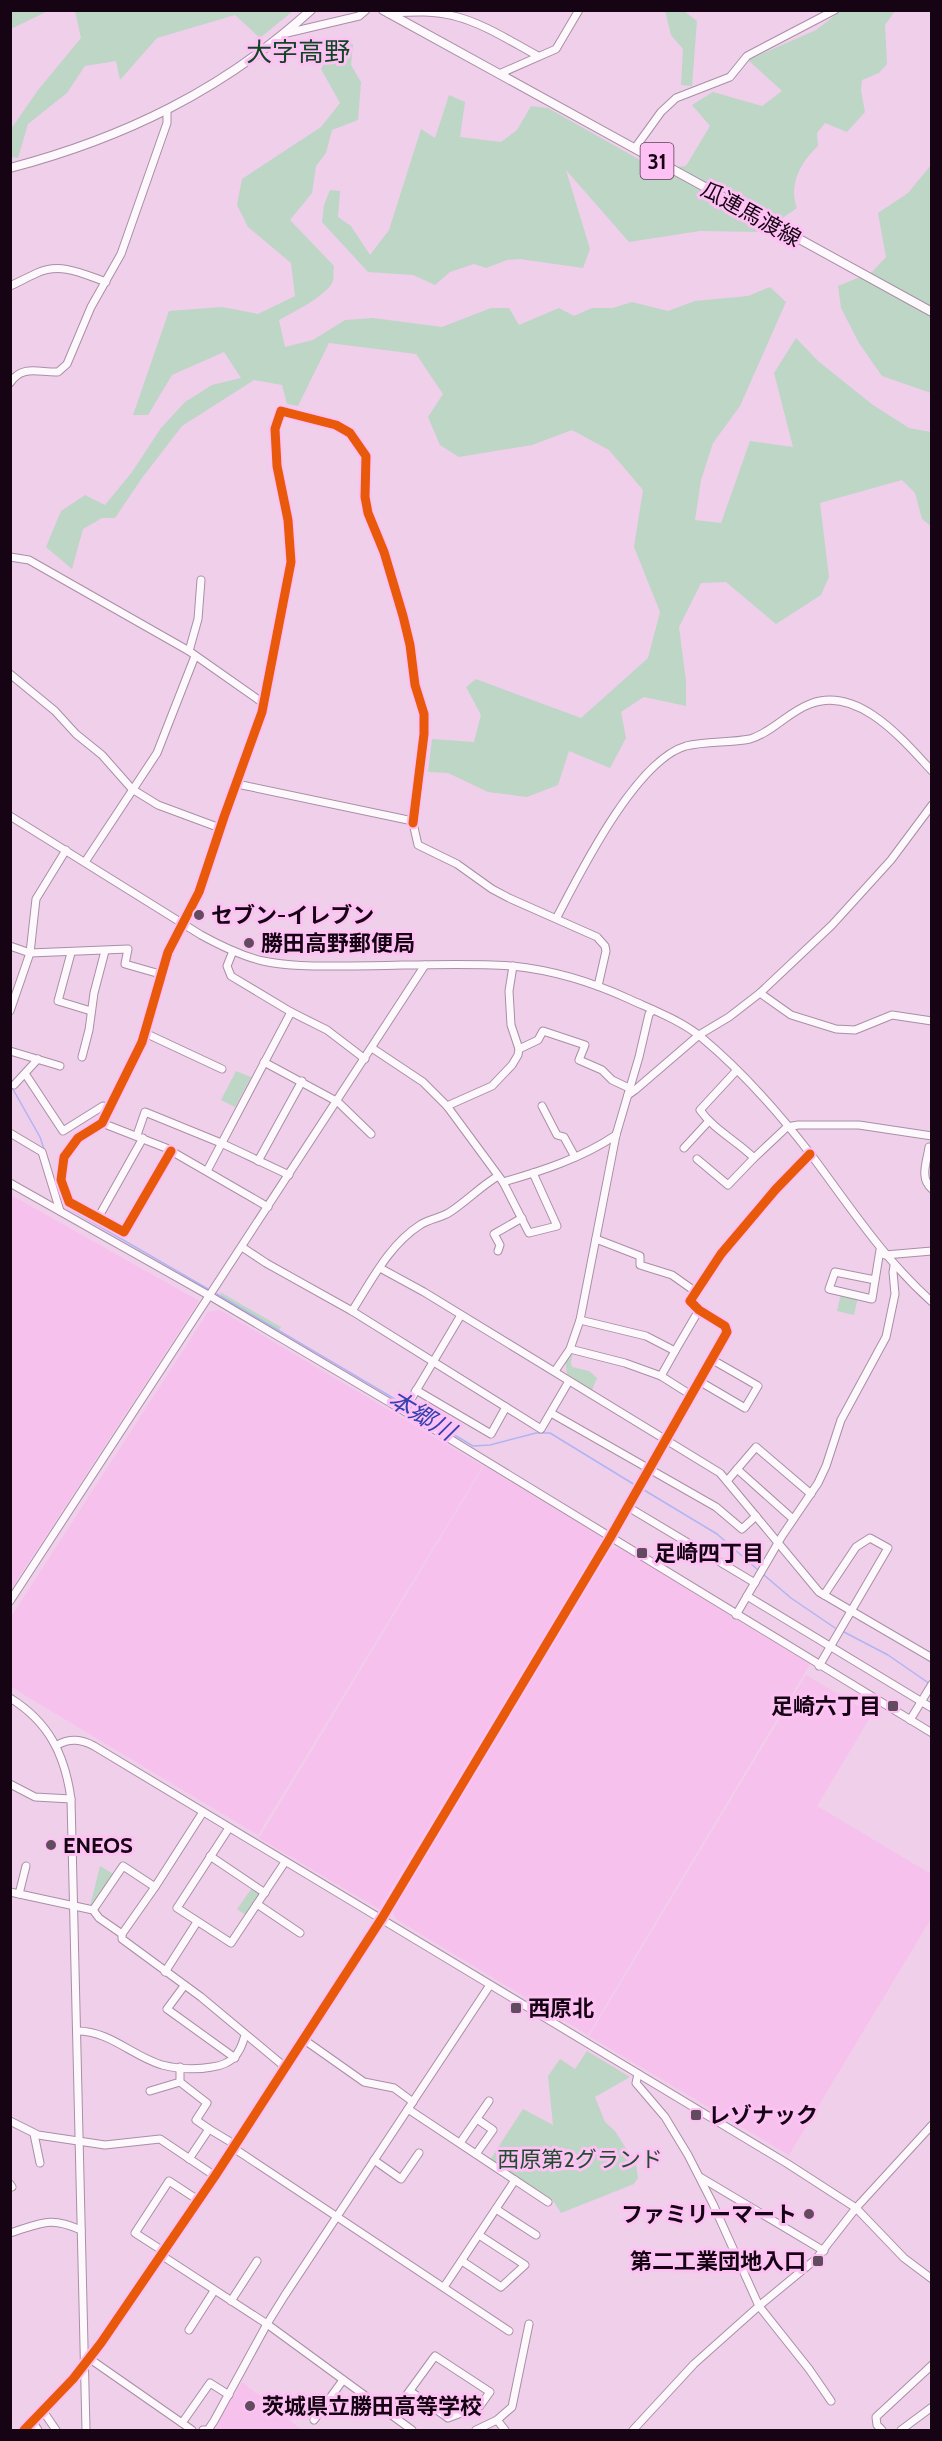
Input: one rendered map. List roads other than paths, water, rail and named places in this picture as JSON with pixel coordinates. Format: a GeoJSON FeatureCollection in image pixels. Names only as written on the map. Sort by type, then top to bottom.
{"type":"FeatureCollection","features":[{"type":"Feature","properties":{"kind":"main road"},"geometry":{"type":"LineString","coordinates":[[10,168],[108,138],[167,112],[210,87],[286,33],[311,10]]}},
{"type":"Feature","properties":{"kind":"main road","name":"瓜連馬渡線"},"geometry":{"type":"LineString","coordinates":[[385,12],[932,312]]}},
{"type":"Feature","properties":{"kind":"street"},"geometry":{"type":"LineString","coordinates":[[286,33],[359,16],[366,10]]}},
{"type":"Feature","properties":{"kind":"street"},"geometry":{"type":"LineString","coordinates":[[499,74],[556,49],[579,10]]}},
{"type":"Feature","properties":{"kind":"street"},"geometry":{"type":"LineString","coordinates":[[635,148],[661,112],[676,98],[730,77],[747,56],[835,10]]}},
{"type":"Feature","properties":{"kind":"street"},"geometry":{"type":"LineString","coordinates":[[385,12],[454,16],[490,31],[538,56]]}},
{"type":"Feature","properties":{"kind":"street"},"geometry":{"type":"LineString","coordinates":[[10,383],[24,370],[53,373],[64,370],[91,307],[121,254],[168,123],[167,112]]}},
{"type":"Feature","properties":{"kind":"street"},"geometry":{"type":"LineString","coordinates":[[10,286],[38,272],[53,268],[67,268],[106,282]]}},
{"type":"Feature","properties":{"kind":"street"},"geometry":{"type":"LineString","coordinates":[[171,1150],[124,1232],[69,1202],[66,1197],[61,1180],[64,1157],[78,1138],[102,1123],[145,1033],[160,974],[182,924],[200,892],[220,828],[262,712],[291,562],[287,513],[277,466],[275,429],[281,411],[336,425],[350,433],[366,456],[365,496],[368,513],[384,552],[403,616],[410,645],[415,685],[424,714],[424,734],[412,823],[418,845],[458,864],[509,898],[557,917],[597,937],[605,946],[606,957],[598,986]]}},
{"type":"Feature","properties":{"kind":"street"},"geometry":{"type":"LineString","coordinates":[[10,557],[28,560],[192,653],[262,703]]}},
{"type":"Feature","properties":{"kind":"street"},"geometry":{"type":"LineString","coordinates":[[85,862],[157,753],[192,653],[201,580]]}},
{"type":"Feature","properties":{"kind":"street"},"geometry":{"type":"LineString","coordinates":[[10,674],[55,711],[76,734],[102,755],[132,789],[158,805],[220,828]]}},
{"type":"Feature","properties":{"kind":"street"},"geometry":{"type":"LineString","coordinates":[[557,917],[588,857],[620,808],[659,762],[686,746],[750,740],[810,704],[836,700],[855,705],[873,716],[932,771]]}},
{"type":"Feature","properties":{"kind":"street"},"geometry":{"type":"LineString","coordinates":[[237,784],[412,823]]}},
{"type":"Feature","properties":{"kind":"street"},"geometry":{"type":"LineString","coordinates":[[629,1091],[699,1035],[729,1017],[760,993],[832,925],[891,860],[932,806]]}},
{"type":"Feature","properties":{"kind":"street"},"geometry":{"type":"LineString","coordinates":[[10,816],[182,924],[233,951],[261,960],[305,966],[513,966],[577,979],[653,1010],[699,1035],[737,1070],[810,1154],[883,1253],[932,1302]]}},
{"type":"Feature","properties":{"kind":"street"},"geometry":{"type":"LineString","coordinates":[[11,1009],[30,953],[36,899],[66,850]]}},
{"type":"Feature","properties":{"kind":"street"},"geometry":{"type":"LineString","coordinates":[[10,946],[30,953],[128,949],[125,964],[160,974]]}},
{"type":"Feature","properties":{"kind":"street"},"geometry":{"type":"LineString","coordinates":[[82,1057],[90,1030],[91,1011],[105,951]]}},
{"type":"Feature","properties":{"kind":"street"},"geometry":{"type":"LineString","coordinates":[[233,951],[227,966],[231,976],[291,1012],[327,1030],[365,1059]]}},
{"type":"Feature","properties":{"kind":"street"},"geometry":{"type":"LineString","coordinates":[[71,953],[58,1001],[91,1011]]}},
{"type":"Feature","properties":{"kind":"street"},"geometry":{"type":"LineString","coordinates":[[10,1601],[338,1102],[425,965]]}},
{"type":"Feature","properties":{"kind":"street"},"geometry":{"type":"LineString","coordinates":[[447,1106],[492,1086],[512,1065],[519,1048],[511,1025],[509,990],[513,966]]}},
{"type":"Feature","properties":{"kind":"street"},"geometry":{"type":"LineString","coordinates":[[760,993],[791,1015],[836,1029],[855,1030],[892,1015],[932,1021]]}},
{"type":"Feature","properties":{"kind":"street"},"geometry":{"type":"LineString","coordinates":[[555,1371],[570,1349],[580,1320],[616,1135],[653,1010]]}},
{"type":"Feature","properties":{"kind":"street"},"geometry":{"type":"LineString","coordinates":[[207,1171],[291,1012]]}},
{"type":"Feature","properties":{"kind":"street"},"geometry":{"type":"LineString","coordinates":[[519,1048],[538,1040],[543,1031],[585,1045],[579,1060],[602,1070],[629,1091]]}},
{"type":"Feature","properties":{"kind":"street"},"geometry":{"type":"LineString","coordinates":[[145,1033],[222,1069]]}},
{"type":"Feature","properties":{"kind":"street"},"geometry":{"type":"LineString","coordinates":[[372,1048],[423,1082],[447,1106],[501,1179],[529,1233],[557,1226],[533,1173]]}},
{"type":"Feature","properties":{"kind":"street"},"geometry":{"type":"LineString","coordinates":[[10,1050],[60,1066]]}},
{"type":"Feature","properties":{"kind":"street"},"geometry":{"type":"LineString","coordinates":[[14,1085],[26,1075],[38,1059]]}},
{"type":"Feature","properties":{"kind":"street"},"geometry":{"type":"LineString","coordinates":[[264,1062],[338,1102],[371,1134]]}},
{"type":"Feature","properties":{"kind":"street"},"geometry":{"type":"LineString","coordinates":[[737,1070],[700,1110],[708,1122],[742,1146],[754,1158]]}},
{"type":"Feature","properties":{"kind":"street"},"geometry":{"type":"LineString","coordinates":[[26,1075],[63,1131],[103,1106],[109,1108]]}},
{"type":"Feature","properties":{"kind":"street"},"geometry":{"type":"LineString","coordinates":[[258,1161],[302,1081]]}},
{"type":"Feature","properties":{"kind":"street"},"geometry":{"type":"LineString","coordinates":[[542,1106],[557,1135],[564,1137],[575,1156]]}},
{"type":"Feature","properties":{"kind":"street"},"geometry":{"type":"LineString","coordinates":[[98,1218],[140,1137],[145,1112],[221,1143],[289,1176]]}},
{"type":"Feature","properties":{"kind":"street"},"geometry":{"type":"LineString","coordinates":[[684,1148],[708,1122]]}},
{"type":"Feature","properties":{"kind":"street"},"geometry":{"type":"LineString","coordinates":[[102,1123],[171,1150],[268,1207]]}},
{"type":"Feature","properties":{"kind":"street"},"geometry":{"type":"LineString","coordinates":[[697,1159],[728,1185],[787,1127],[859,1125],[932,1136]]}},
{"type":"Feature","properties":{"kind":"street"},"geometry":{"type":"LineString","coordinates":[[10,1133],[42,1152],[60,1211]]}},
{"type":"Feature","properties":{"kind":"street"},"geometry":{"type":"LineString","coordinates":[[352,1311],[396,1244],[421,1224],[449,1213],[486,1183],[533,1173],[596,1149],[616,1135]]}},
{"type":"Feature","properties":{"kind":"street"},"geometry":{"type":"LineString","coordinates":[[929,1148],[924,1175],[925,1182],[932,1189]]}},
{"type":"Feature","properties":{"kind":"street"},"geometry":{"type":"LineString","coordinates":[[24,2430],[90,2359],[214,2176],[382,1918],[610,1538],[727,1332],[725,1326],[690,1303],[696,1292],[721,1254],[776,1189],[810,1154]]}},
{"type":"Feature","properties":{"kind":"street"},"geometry":{"type":"LineString","coordinates":[[10,1183],[210,1296],[404,1411],[932,1733]]}},
{"type":"Feature","properties":{"kind":"street"},"geometry":{"type":"LineString","coordinates":[[57,1202],[66,1197]]}},
{"type":"Feature","properties":{"kind":"street"},"geometry":{"type":"LineString","coordinates":[[498,1251],[500,1245],[494,1234],[522,1218]]}},
{"type":"Feature","properties":{"kind":"street"},"geometry":{"type":"LineString","coordinates":[[597,1239],[640,1256],[640,1265],[672,1275],[696,1292]]}},
{"type":"Feature","properties":{"kind":"street"},"geometry":{"type":"LineString","coordinates":[[242,1247],[275,1269],[352,1311],[541,1429],[569,1381]]}},
{"type":"Feature","properties":{"kind":"street"},"geometry":{"type":"LineString","coordinates":[[883,1253],[932,1251]]}},
{"type":"Feature","properties":{"kind":"street"},"geometry":{"type":"LineString","coordinates":[[875,1280],[835,1272],[829,1289],[872,1299],[883,1253]]}},
{"type":"Feature","properties":{"kind":"street"},"geometry":{"type":"LineString","coordinates":[[736,1615],[778,1543],[811,1494],[826,1466],[841,1420],[886,1337],[895,1294],[894,1266]]}},
{"type":"Feature","properties":{"kind":"street"},"geometry":{"type":"LineString","coordinates":[[380,1268],[555,1371],[720,1473],[810,1582],[824,1595],[932,1658]]}},
{"type":"Feature","properties":{"kind":"street"},"geometry":{"type":"LineString","coordinates":[[661,1376],[699,1310]]}},
{"type":"Feature","properties":{"kind":"street"},"geometry":{"type":"LineString","coordinates":[[404,1411],[460,1315]]}},
{"type":"Feature","properties":{"kind":"street"},"geometry":{"type":"LineString","coordinates":[[580,1320],[646,1336],[675,1351]]}},
{"type":"Feature","properties":{"kind":"street"},"geometry":{"type":"LineString","coordinates":[[570,1349],[626,1363],[661,1376],[691,1395]]}},
{"type":"Feature","properties":{"kind":"street"},"geometry":{"type":"LineString","coordinates":[[699,1381],[745,1408],[758,1386],[711,1359]]}},
{"type":"Feature","properties":{"kind":"street"},"geometry":{"type":"LineString","coordinates":[[416,1390],[490,1434],[506,1407]]}},
{"type":"Feature","properties":{"kind":"street"},"geometry":{"type":"LineString","coordinates":[[551,1413],[722,1511],[742,1529],[756,1516]]}},
{"type":"Feature","properties":{"kind":"street"},"geometry":{"type":"LineString","coordinates":[[726,1481],[756,1447],[811,1494]]}},
{"type":"Feature","properties":{"kind":"street"},"geometry":{"type":"LineString","coordinates":[[737,1469],[794,1519]]}},
{"type":"Feature","properties":{"kind":"street"},"geometry":{"type":"LineString","coordinates":[[628,1507],[756,1580]]}},
{"type":"Feature","properties":{"kind":"street"},"geometry":{"type":"LineString","coordinates":[[819,1666],[849,1611],[888,1548],[870,1538],[856,1547],[824,1595]]}},
{"type":"Feature","properties":{"kind":"street"},"geometry":{"type":"LineString","coordinates":[[747,1596],[932,1708]]}},
{"type":"Feature","properties":{"kind":"street"},"geometry":{"type":"LineString","coordinates":[[910,1720],[930,1688]]}},
{"type":"Feature","properties":{"kind":"street"},"geometry":{"type":"LineString","coordinates":[[10,1698],[31,1712],[47,1729],[57,1745],[67,1773],[71,1799],[86,2430]]}},
{"type":"Feature","properties":{"kind":"street"},"geometry":{"type":"LineString","coordinates":[[57,1745],[68,1741],[86,1742],[788,2164],[856,2208],[904,2258],[932,2279]]}},
{"type":"Feature","properties":{"kind":"street"},"geometry":{"type":"LineString","coordinates":[[10,1784],[35,1797],[71,1799]]}},
{"type":"Feature","properties":{"kind":"street"},"geometry":{"type":"LineString","coordinates":[[203,1812],[122,1934],[122,1939],[201,1997],[285,2067]]}},
{"type":"Feature","properties":{"kind":"street"},"geometry":{"type":"LineString","coordinates":[[229,1827],[177,1908],[231,1943],[285,1862]]}},
{"type":"Feature","properties":{"kind":"street"},"geometry":{"type":"LineString","coordinates":[[210,1856],[265,1893]]}},
{"type":"Feature","properties":{"kind":"street"},"geometry":{"type":"LineString","coordinates":[[19,1894],[26,1866]]}},
{"type":"Feature","properties":{"kind":"street"},"geometry":{"type":"LineString","coordinates":[[93,1910],[123,1866],[155,1887]]}},
{"type":"Feature","properties":{"kind":"street"},"geometry":{"type":"LineString","coordinates":[[10,1892],[93,1910],[99,1918],[122,1934]]}},
{"type":"Feature","properties":{"kind":"street"},"geometry":{"type":"LineString","coordinates":[[257,1904],[300,1933]]}},
{"type":"Feature","properties":{"kind":"street"},"geometry":{"type":"LineString","coordinates":[[165,1972],[198,1922]]}},
{"type":"Feature","properties":{"kind":"street"},"geometry":{"type":"LineString","coordinates":[[203,2430],[208,2430],[267,2324],[490,1985]]}},
{"type":"Feature","properties":{"kind":"street"},"geometry":{"type":"LineString","coordinates":[[184,1986],[167,2009],[235,2058]]}},
{"type":"Feature","properties":{"kind":"street"},"geometry":{"type":"LineString","coordinates":[[77,2031],[106,2036],[162,2064],[192,2069],[224,2065],[235,2058],[239,2055],[245,2035]]}},
{"type":"Feature","properties":{"kind":"street"},"geometry":{"type":"LineString","coordinates":[[303,2039],[364,2082],[394,2088],[410,2105],[460,2143],[548,2202]]}},
{"type":"Feature","properties":{"kind":"street"},"geometry":{"type":"LineString","coordinates":[[180,2067],[180,2082]]}},
{"type":"Feature","properties":{"kind":"street"},"geometry":{"type":"LineString","coordinates":[[638,2074],[636,2083],[665,2117],[700,2177],[759,2306],[831,2401]]}},
{"type":"Feature","properties":{"kind":"street"},"geometry":{"type":"LineString","coordinates":[[150,2091],[180,2082]]}},
{"type":"Feature","properties":{"kind":"street"},"geometry":{"type":"LineString","coordinates":[[180,2082],[207,2103],[196,2120],[336,2218],[509,2331]]}},
{"type":"Feature","properties":{"kind":"street"},"geometry":{"type":"LineString","coordinates":[[460,2143],[489,2101]]}},
{"type":"Feature","properties":{"kind":"street"},"geometry":{"type":"LineString","coordinates":[[476,2154],[493,2130],[477,2119]]}},
{"type":"Feature","properties":{"kind":"street"},"geometry":{"type":"LineString","coordinates":[[10,2121],[34,2134],[105,2145],[160,2139],[214,2176]]}},
{"type":"Feature","properties":{"kind":"street"},"geometry":{"type":"LineString","coordinates":[[633,2430],[694,2364],[824,2251],[856,2208],[932,2125]]}},
{"type":"Feature","properties":{"kind":"street"},"geometry":{"type":"LineString","coordinates":[[189,2159],[209,2129]]}},
{"type":"Feature","properties":{"kind":"street"},"geometry":{"type":"LineString","coordinates":[[34,2134],[40,2163]]}},
{"type":"Feature","properties":{"kind":"street"},"geometry":{"type":"LineString","coordinates":[[374,2160],[401,2179],[419,2153]]}},
{"type":"Feature","properties":{"kind":"street"},"geometry":{"type":"LineString","coordinates":[[700,2177],[824,2251]]}},
{"type":"Feature","properties":{"kind":"street"},"geometry":{"type":"LineString","coordinates":[[444,2287],[515,2180]]}},
{"type":"Feature","properties":{"kind":"street"},"geometry":{"type":"LineString","coordinates":[[198,2200],[169,2181],[135,2233],[214,2290],[267,2324],[412,2430]]}},
{"type":"Feature","properties":{"kind":"street"},"geometry":{"type":"LineString","coordinates":[[496,2209],[536,2235]]}},
{"type":"Feature","properties":{"kind":"street"},"geometry":{"type":"LineString","coordinates":[[10,2234],[51,2221],[62,2221],[81,2230]]}},
{"type":"Feature","properties":{"kind":"street"},"geometry":{"type":"LineString","coordinates":[[462,2261],[501,2287],[525,2265],[479,2235]]}},
{"type":"Feature","properties":{"kind":"street"},"geometry":{"type":"LineString","coordinates":[[231,2301],[257,2261]]}},
{"type":"Feature","properties":{"kind":"street"},"geometry":{"type":"LineString","coordinates":[[189,2330],[214,2290]]}},
{"type":"Feature","properties":{"kind":"street"},"geometry":{"type":"LineString","coordinates":[[476,2430],[497,2420],[512,2407],[530,2324]]}},
{"type":"Feature","properties":{"kind":"street"},"geometry":{"type":"LineString","coordinates":[[392,2415],[435,2356],[490,2392],[480,2406],[448,2418],[410,2391]]}},
{"type":"Feature","properties":{"kind":"street"},"geometry":{"type":"LineString","coordinates":[[90,2359],[192,2430]]}},
{"type":"Feature","properties":{"kind":"street"},"geometry":{"type":"LineString","coordinates":[[882,2430],[877,2425],[876,2417],[932,2366]]}},
{"type":"Feature","properties":{"kind":"street"},"geometry":{"type":"LineString","coordinates":[[314,2420],[343,2380]]}},
{"type":"Feature","properties":{"kind":"street"},"geometry":{"type":"LineString","coordinates":[[182,2423],[210,2383],[229,2395]]}},
{"type":"Feature","properties":{"kind":"street"},"geometry":{"type":"LineString","coordinates":[[901,2430],[932,2407]]}},
{"type":"Feature","properties":{"kind":"street"},"geometry":{"type":"LineString","coordinates":[[44,2411],[56,2430]]}},
{"type":"Feature","properties":{"kind":"street"},"geometry":{"type":"LineString","coordinates":[[922,2414],[932,2416]]}},
{"type":"Feature","properties":{"kind":"street"},"geometry":{"type":"LineString","coordinates":[[497,2420],[505,2430]]}},
{"type":"Feature","properties":{"kind":"street"},"geometry":{"type":"LineString","coordinates":[[33,2422],[38,2430]]}},
{"type":"Feature","properties":{"kind":"waterway","name":"本郷川"},"geometry":{"type":"LineString","coordinates":[[10,1084],[40,1137],[44,1149]]}},
{"type":"Feature","properties":{"kind":"waterway","name":"本郷川"},"geometry":{"type":"LineString","coordinates":[[58,1194],[68,1208],[208,1289]]}},
{"type":"Feature","properties":{"kind":"waterway","name":"本郷川"},"geometry":{"type":"LineString","coordinates":[[217,1294],[405,1405]]}},
{"type":"Feature","properties":{"kind":"waterway","name":"本郷川"},"geometry":{"type":"LineString","coordinates":[[409,1408],[473,1446],[490,1445],[536,1433],[550,1433],[635,1485]]}},
{"type":"Feature","properties":{"kind":"waterway","name":"本郷川"},"geometry":{"type":"LineString","coordinates":[[644,1490],[717,1534],[758,1570]]}},
{"type":"Feature","properties":{"kind":"waterway","name":"本郷川"},"geometry":{"type":"LineString","coordinates":[[764,1575],[791,1598],[835,1628]]}},
{"type":"Feature","properties":{"kind":"waterway","name":"本郷川"},"geometry":{"type":"LineString","coordinates":[[844,1632],[888,1655],[930,1684]]}},
{"type":"Feature","properties":{"kind":"place","name":"セブン-イレブン"},"geometry":{"type":"Point","coordinates":[199,915]}},
{"type":"Feature","properties":{"kind":"place","name":"勝田高野郵便局"},"geometry":{"type":"Point","coordinates":[249,943]}},
{"type":"Feature","properties":{"kind":"place","name":"足崎四丁目"},"geometry":{"type":"Point","coordinates":[642,1553]}},
{"type":"Feature","properties":{"kind":"place","name":"足崎六丁目"},"geometry":{"type":"Point","coordinates":[893,1706]}},
{"type":"Feature","properties":{"kind":"place","name":"ENEOS"},"geometry":{"type":"Point","coordinates":[51,1845]}},
{"type":"Feature","properties":{"kind":"place","name":"西原北"},"geometry":{"type":"Point","coordinates":[516,2008]}},
{"type":"Feature","properties":{"kind":"place","name":"レゾナック"},"geometry":{"type":"Point","coordinates":[696,2115]}},
{"type":"Feature","properties":{"kind":"place","name":"ファミリーマート"},"geometry":{"type":"Point","coordinates":[809,2214]}},
{"type":"Feature","properties":{"kind":"place","name":"第二工業団地入口"},"geometry":{"type":"Point","coordinates":[818,2261]}},
{"type":"Feature","properties":{"kind":"place","name":"茨城県立勝田高等学校"},"geometry":{"type":"Point","coordinates":[250,2406]}},
{"type":"Feature","properties":{"kind":"district","name":"大字高野"},"geometry":{"type":"Point","coordinates":[298,52]}},
{"type":"Feature","properties":{"kind":"park label","name":"西原第2グランド"},"geometry":{"type":"Point","coordinates":[580,2159]}}]}
